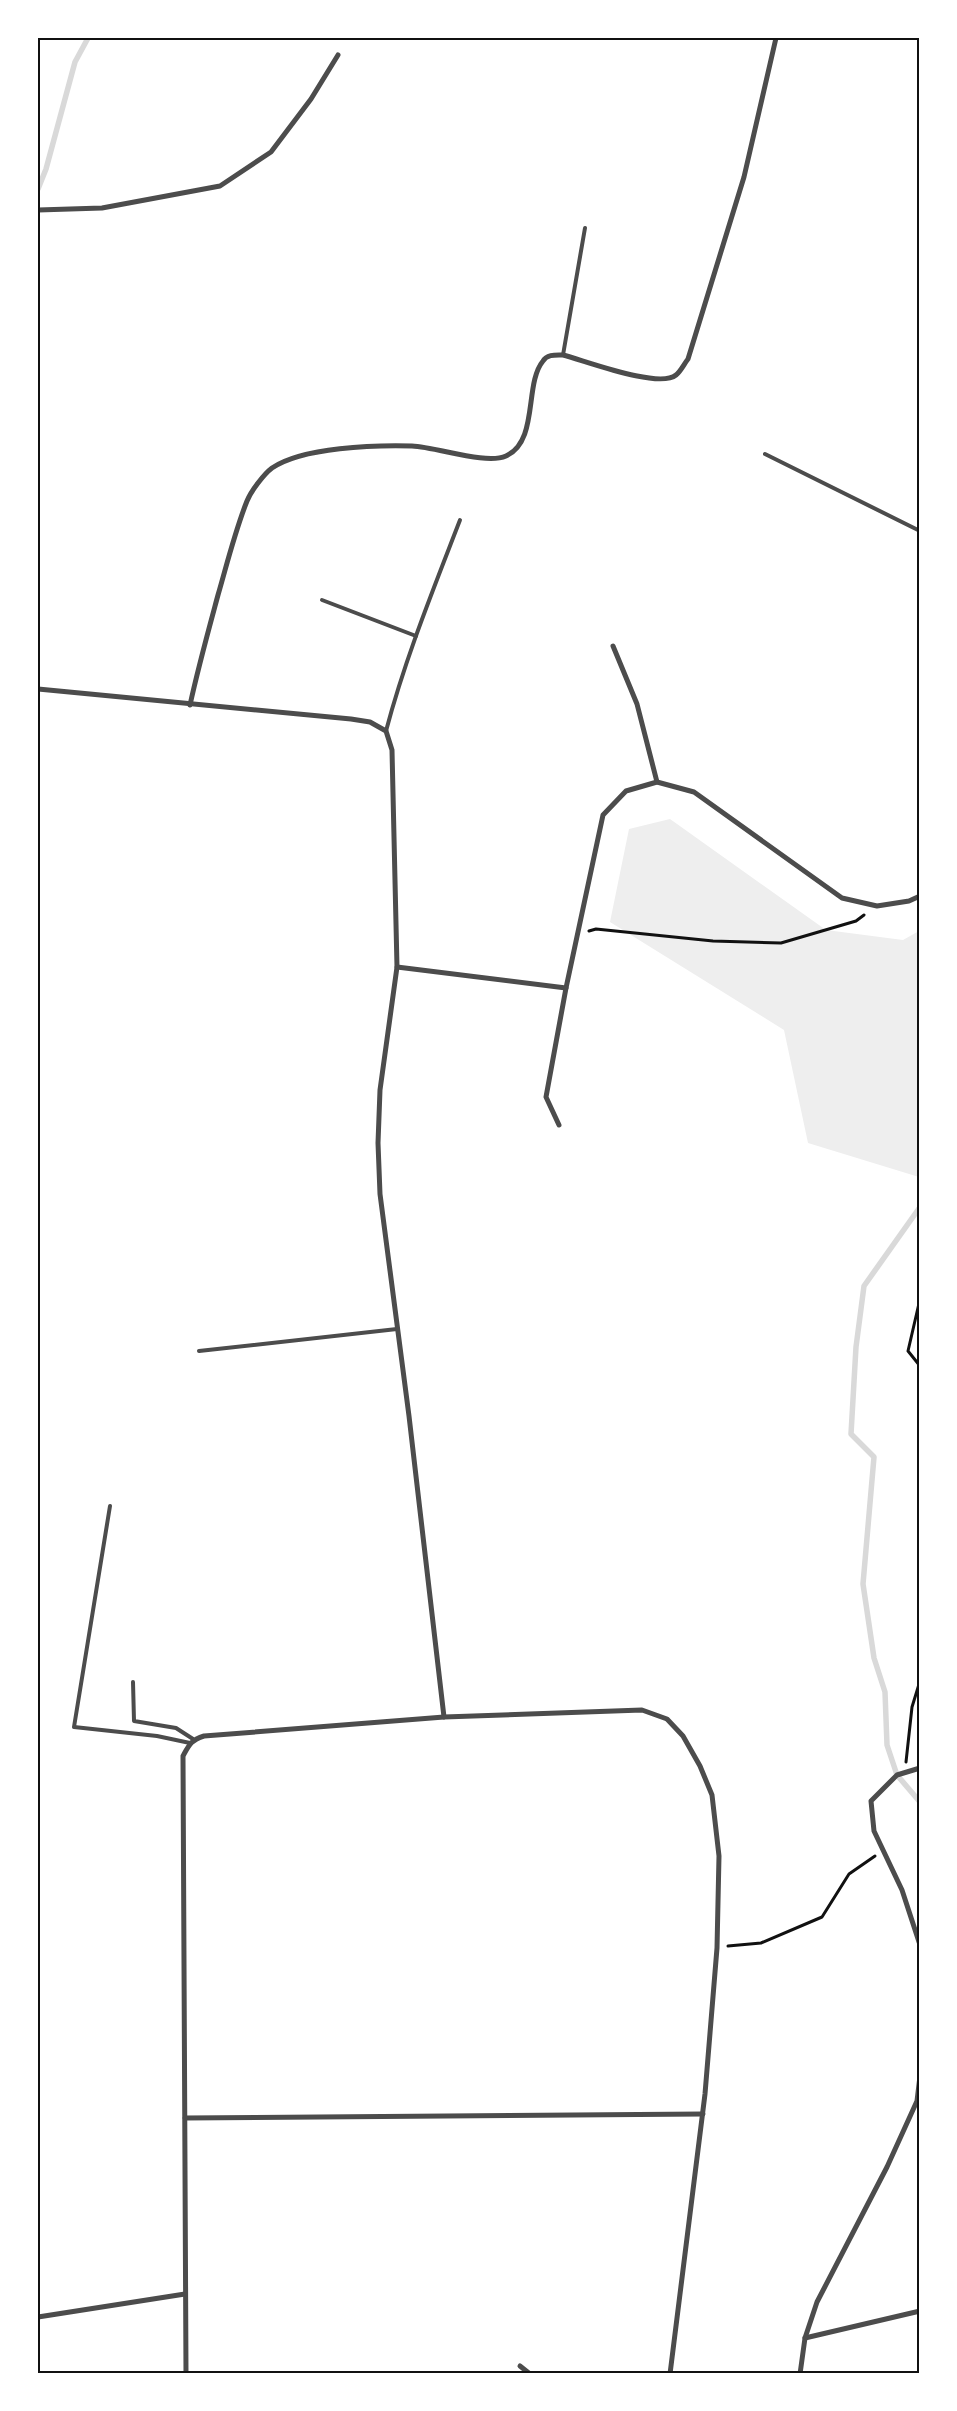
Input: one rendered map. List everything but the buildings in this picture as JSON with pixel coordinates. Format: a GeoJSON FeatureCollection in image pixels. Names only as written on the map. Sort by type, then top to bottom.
{"type":"FeatureCollection","features":[{"type":"Feature","properties":{"kind":"street"},"geometry":{"type":"LineString","coordinates":[[190,705],[230,551],[245,507],[248,499],[271,468],[298,455],[382,445],[422,446],[488,459],[504,457],[516,450],[525,436],[538,371],[543,360],[552,355],[564,355],[661,381],[676,375],[688,359],[744,177],[776,38]]}},
{"type":"Feature","properties":{"kind":"street"},"geometry":{"type":"LineString","coordinates":[[38,210],[102,208],[220,186],[271,152],[311,99],[338,55]]}},
{"type":"Feature","properties":{"kind":"street"},"geometry":{"type":"LineString","coordinates":[[613,646],[636,704],[657,782]]}},
{"type":"Feature","properties":{"kind":"street"},"geometry":{"type":"LineString","coordinates":[[38,689],[351,719],[370,722],[386,731],[392,750],[397,967],[380,1090],[378,1143],[380,1194],[444,1717]]}},
{"type":"Feature","properties":{"kind":"street"},"geometry":{"type":"LineString","coordinates":[[559,1125],[546,1098],[566,988],[603,815],[626,791],[657,782],[694,792],[842,898],[876,906],[908,901],[920,896]]}},
{"type":"Feature","properties":{"kind":"street"},"geometry":{"type":"LineString","coordinates":[[397,967],[566,988]]}},
{"type":"Feature","properties":{"kind":"street"},"geometry":{"type":"LineString","coordinates":[[186,2374],[183,1756],[191,1741],[204,1736],[444,1717],[642,1710],[667,1719],[683,1736],[700,1766],[712,1795],[719,1856],[717,1948],[704,2114],[670,2374]]}},
{"type":"Feature","properties":{"kind":"street"},"geometry":{"type":"LineString","coordinates":[[920,1768],[897,1775],[871,1801],[874,1830],[902,1890],[920,1945]]}},
{"type":"Feature","properties":{"kind":"street"},"geometry":{"type":"LineString","coordinates":[[800,2374],[805,2338],[818,2302],[887,2167],[918,2101],[920,2076]]}},
{"type":"Feature","properties":{"kind":"street"},"geometry":{"type":"LineString","coordinates":[[185,2118],[704,2114]]}},
{"type":"Feature","properties":{"kind":"street"},"geometry":{"type":"LineString","coordinates":[[38,2317],[185,2294]]}},
{"type":"Feature","properties":{"kind":"street"},"geometry":{"type":"LineString","coordinates":[[805,2338],[920,2311]]}},
{"type":"Feature","properties":{"kind":"street"},"geometry":{"type":"LineString","coordinates":[[520,2366],[530,2374]]}},
{"type":"Feature","properties":{"kind":"lane"},"geometry":{"type":"LineString","coordinates":[[564,355],[585,228]]}},
{"type":"Feature","properties":{"kind":"lane"},"geometry":{"type":"LineString","coordinates":[[764,454],[920,531]]}},
{"type":"Feature","properties":{"kind":"lane"},"geometry":{"type":"LineString","coordinates":[[386,731],[395,697],[416,636],[460,520]]}},
{"type":"Feature","properties":{"kind":"lane"},"geometry":{"type":"LineString","coordinates":[[322,600],[416,636]]}},
{"type":"Feature","properties":{"kind":"lane"},"geometry":{"type":"LineString","coordinates":[[199,1351],[397,1329]]}},
{"type":"Feature","properties":{"kind":"lane"},"geometry":{"type":"LineString","coordinates":[[110,1506],[74,1727],[191,1741]]}},
{"type":"Feature","properties":{"kind":"lane"},"geometry":{"type":"LineString","coordinates":[[133,1682],[134,1721],[176,1728],[191,1741]]}},
{"type":"Feature","properties":{"kind":"path"},"geometry":{"type":"LineString","coordinates":[[578,933],[596,930],[713,941],[781,943],[856,921],[876,906]]}},
{"type":"Feature","properties":{"kind":"path"},"geometry":{"type":"LineString","coordinates":[[920,1299],[908,1351],[920,1366]]}},
{"type":"Feature","properties":{"kind":"path"},"geometry":{"type":"LineString","coordinates":[[905,1773],[912,1707],[920,1680]]}},
{"type":"Feature","properties":{"kind":"path"},"geometry":{"type":"LineString","coordinates":[[717,1948],[761,1943],[822,1917],[849,1874],[883,1850]]}},
{"type":"Feature","properties":{"kind":"shaded area"},"geometry":{"type":"Polygon","coordinates":[[[670,819],[826,930],[903,940],[919,931],[919,1177],[808,1143],[784,1030],[610,922],[629,829],[670,819]]]}},
{"type":"Feature","properties":{"kind":"waterway"},"geometry":{"type":"LineString","coordinates":[[38,189],[46,169],[75,62],[88,38]]}},
{"type":"Feature","properties":{"kind":"waterway"},"geometry":{"type":"LineString","coordinates":[[920,1207],[864,1286],[856,1347],[851,1434],[874,1457],[863,1584],[874,1658],[885,1692],[887,1745],[897,1775],[920,1802]]}}]}
